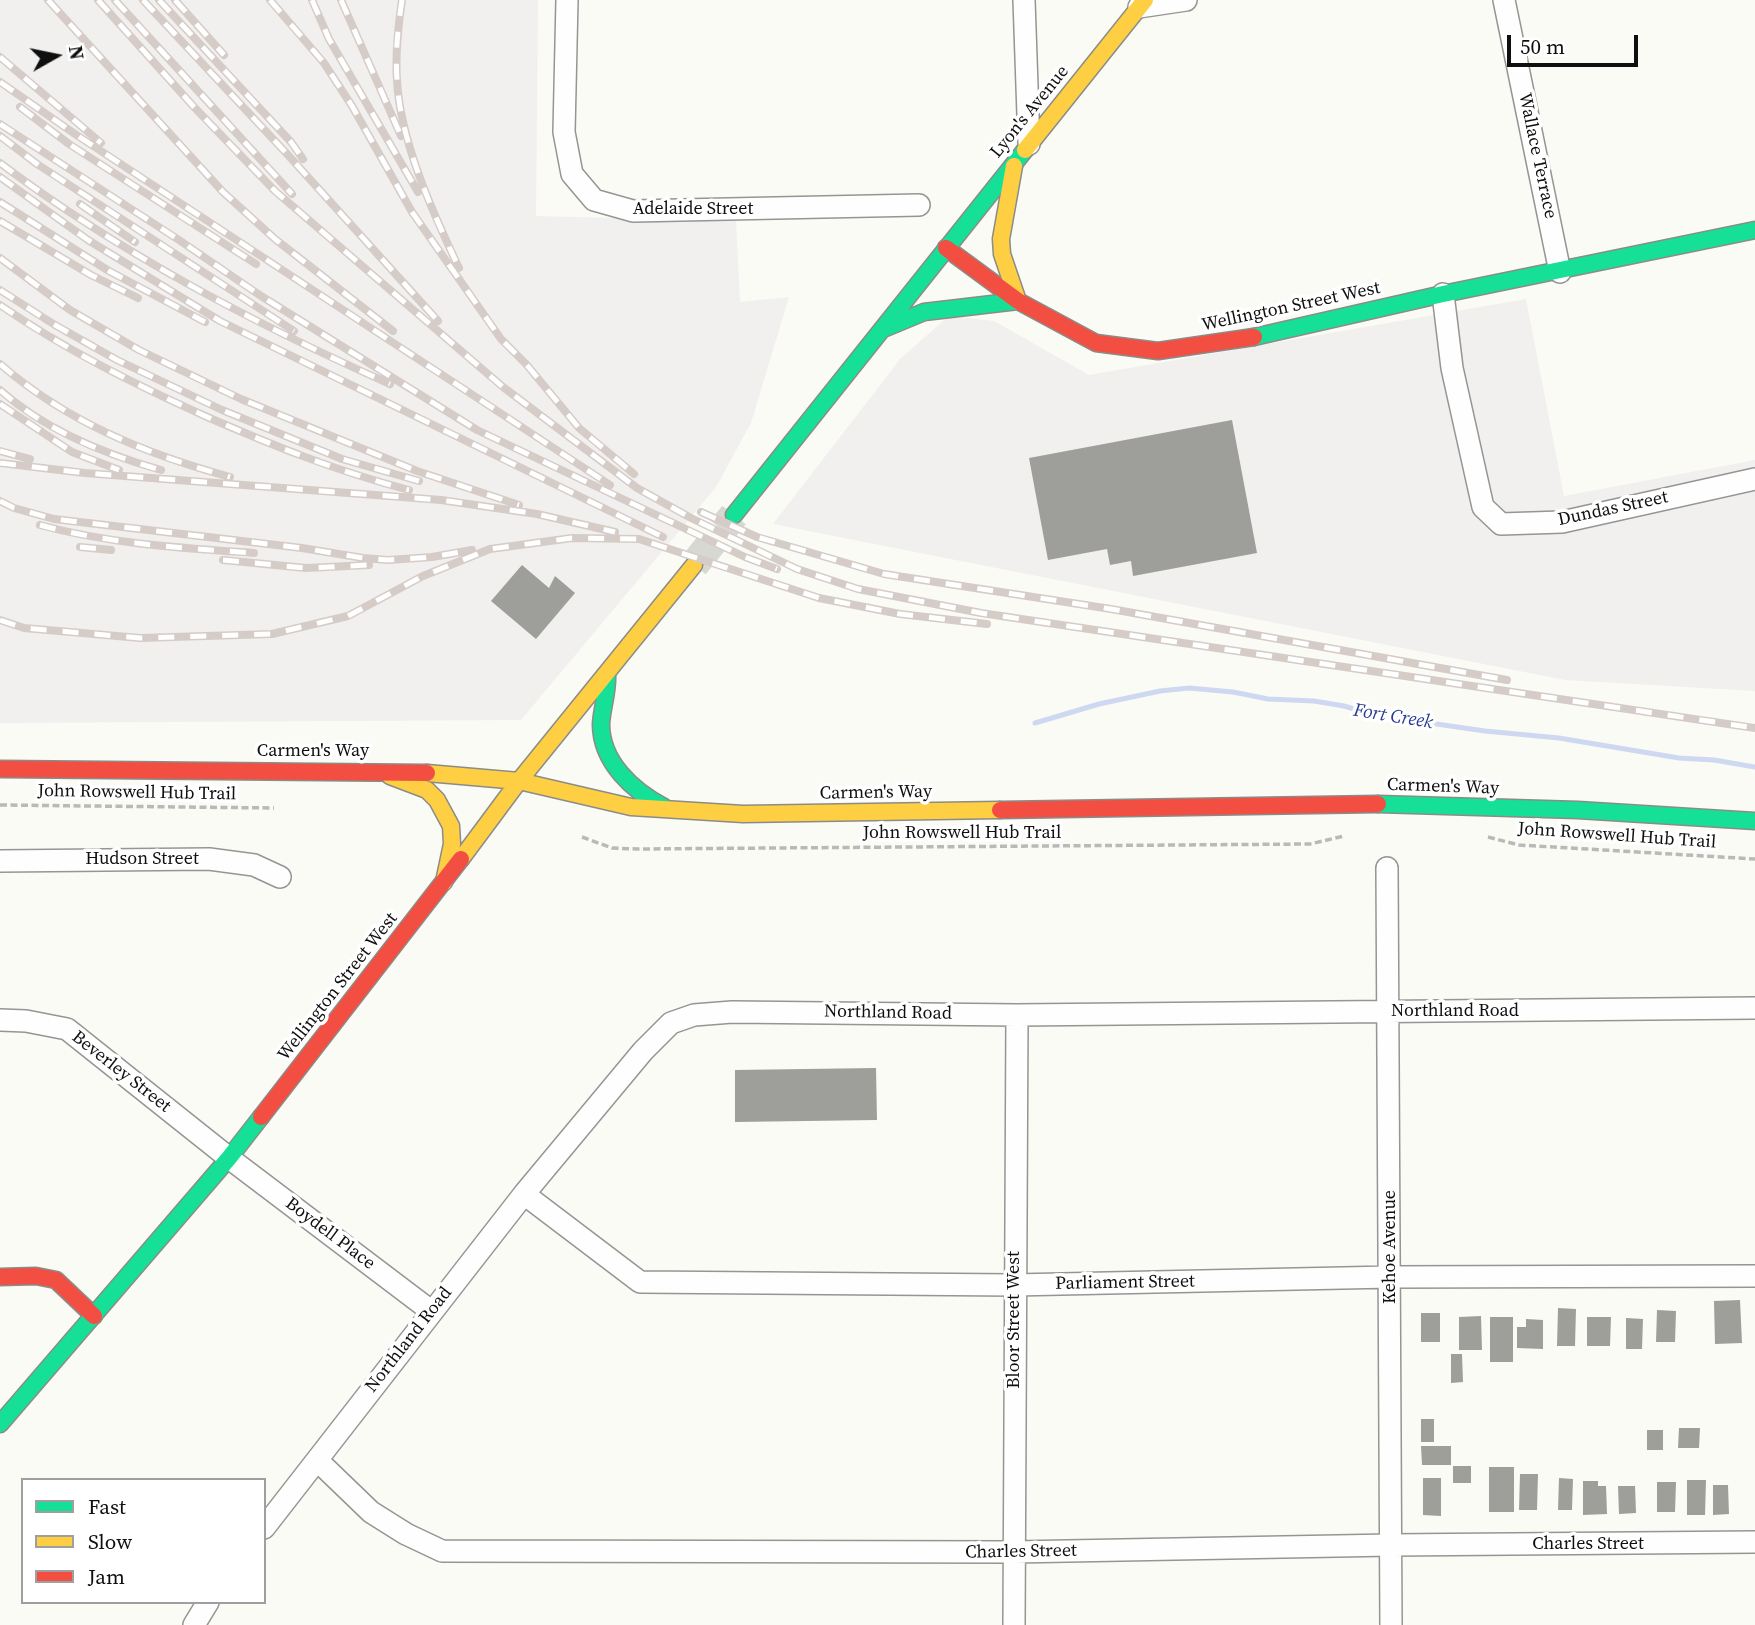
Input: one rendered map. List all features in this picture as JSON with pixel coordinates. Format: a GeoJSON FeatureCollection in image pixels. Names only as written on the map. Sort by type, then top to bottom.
{"type":"FeatureCollection","features":[{"type":"Feature","properties":{"kind":"main road","name":"Lyon's Avenue"},"geometry":{"type":"LineString","coordinates":[[946,248],[1142,4]]}},
{"type":"Feature","properties":{"kind":"main road"},"geometry":{"type":"LineString","coordinates":[[880,330],[923,312],[1018,301],[1002,254],[1001,239],[1015,161]]}},
{"type":"Feature","properties":{"kind":"main road","name":"Wellington Street West"},"geometry":{"type":"LineString","coordinates":[[946,248],[1018,301],[1096,343],[1158,351],[1234,342],[1443,294],[1755,230]]}},
{"type":"Feature","properties":{"kind":"main road"},"geometry":{"type":"LineString","coordinates":[[734,515],[946,248]]}},
{"type":"Feature","properties":{"kind":"main road","name":"Wellington Street West"},"geometry":{"type":"LineString","coordinates":[[0,1424],[229,1158],[444,882],[519,781],[694,565]]}},
{"type":"Feature","properties":{"kind":"main road"},"geometry":{"type":"LineString","coordinates":[[607,675],[608,694],[602,713],[602,732],[607,750],[623,777],[649,800],[670,809]]}},
{"type":"Feature","properties":{"kind":"main road","name":"Carmen's Way"},"geometry":{"type":"LineString","coordinates":[[0,769],[375,771],[447,774],[519,781],[631,807],[743,814],[1380,804],[1578,810],[1755,821]]}},
{"type":"Feature","properties":{"kind":"main road"},"geometry":{"type":"LineString","coordinates":[[375,771],[415,784],[427,790],[437,800],[451,826],[452,844],[444,882]]}},
{"type":"Feature","properties":{"kind":"main road"},"geometry":{"type":"LineString","coordinates":[[0,1277],[36,1276],[56,1280],[94,1316]]}},
{"type":"Feature","properties":{"kind":"street","name":"Adelaide Street"},"geometry":{"type":"LineString","coordinates":[[567,0],[564,132],[572,174],[594,200],[633,212],[919,205]]}},
{"type":"Feature","properties":{"kind":"street"},"geometry":{"type":"LineString","coordinates":[[1024,0],[1029,144]]}},
{"type":"Feature","properties":{"kind":"street"},"geometry":{"type":"LineString","coordinates":[[1142,4],[1186,0]]}},
{"type":"Feature","properties":{"kind":"street","name":"Wallace Terrace"},"geometry":{"type":"LineString","coordinates":[[1504,0],[1560,272]]}},
{"type":"Feature","properties":{"kind":"street","name":"Dundas Street"},"geometry":{"type":"LineString","coordinates":[[1443,294],[1452,368],[1483,507],[1501,524],[1562,522],[1755,479]]}},
{"type":"Feature","properties":{"kind":"street","name":"Hudson Street"},"geometry":{"type":"LineString","coordinates":[[0,861],[209,859],[254,865],[280,877]]}},
{"type":"Feature","properties":{"kind":"street","name":"Kehoe Avenue"},"geometry":{"type":"LineString","coordinates":[[1387,868],[1391,1625]]}},
{"type":"Feature","properties":{"kind":"street","name":"Northland Road"},"geometry":{"type":"LineString","coordinates":[[266,1525],[431,1311],[643,1051],[671,1023],[694,1015],[732,1012],[1017,1015],[1755,1008]]}},
{"type":"Feature","properties":{"kind":"street","name":"Bloor Street West"},"geometry":{"type":"LineString","coordinates":[[1014,1625],[1017,1015]]}},
{"type":"Feature","properties":{"kind":"street","name":"Beverley Street"},"geometry":{"type":"LineString","coordinates":[[0,1020],[26,1021],[67,1029],[229,1158]]}},
{"type":"Feature","properties":{"kind":"street","name":"Boydell Place"},"geometry":{"type":"LineString","coordinates":[[229,1158],[431,1311]]}},
{"type":"Feature","properties":{"kind":"street","name":"Parliament Street"},"geometry":{"type":"LineString","coordinates":[[524,1194],[640,1282],[1014,1285],[1390,1277],[1755,1276]]}},
{"type":"Feature","properties":{"kind":"street","name":"Charles Street"},"geometry":{"type":"LineString","coordinates":[[317,1460],[371,1512],[406,1534],[443,1551],[1014,1552],[1755,1542]]}},
{"type":"Feature","properties":{"kind":"street"},"geometry":{"type":"LineString","coordinates":[[194,1625],[207,1604]]}},
{"type":"Feature","properties":{"kind":"path","name":"John Rowswell Hub Trail"},"geometry":{"type":"LineString","coordinates":[[0,805],[274,808]]}},
{"type":"Feature","properties":{"kind":"path","name":"John Rowswell Hub Trail"},"geometry":{"type":"LineString","coordinates":[[1479,834],[1519,845],[1755,859]]}},
{"type":"Feature","properties":{"kind":"path","name":"John Rowswell Hub Trail"},"geometry":{"type":"LineString","coordinates":[[582,837],[612,848],[638,849],[1311,845],[1344,836]]}},
{"type":"Feature","properties":{"kind":"shaded area"},"geometry":{"type":"Polygon","coordinates":[[[0,0],[538,0],[536,216],[736,221],[740,302],[789,297],[751,423],[716,487],[521,720],[0,723],[0,0]]]}},
{"type":"Feature","properties":{"kind":"shaded area"},"geometry":{"type":"Polygon","coordinates":[[[1526,299],[1564,496],[1755,460],[1755,691],[1565,680],[773,524],[901,358],[949,316],[994,321],[1089,375],[1526,299]]]}},
{"type":"Feature","properties":{"kind":"building"},"geometry":{"type":"Polygon","coordinates":[[[1232,420],[1257,553],[1133,576],[1131,561],[1110,565],[1107,549],[1048,560],[1029,458],[1232,420]]]}},
{"type":"Feature","properties":{"kind":"building"},"geometry":{"type":"Polygon","coordinates":[[[522,565],[549,588],[555,576],[575,593],[536,639],[491,601],[522,565]]]}},
{"type":"Feature","properties":{"kind":"building"},"geometry":{"type":"Polygon","coordinates":[[[876,1068],[877,1120],[735,1122],[735,1070],[876,1068]]]}},
{"type":"Feature","properties":{"kind":"building"},"geometry":{"type":"Polygon","coordinates":[[[1740,1300],[1742,1343],[1715,1344],[1714,1301],[1740,1300]]]}},
{"type":"Feature","properties":{"kind":"building"},"geometry":{"type":"Polygon","coordinates":[[[1558,1308],[1576,1309],[1575,1346],[1557,1346],[1558,1308]]]}},
{"type":"Feature","properties":{"kind":"building"},"geometry":{"type":"Polygon","coordinates":[[[1657,1310],[1676,1311],[1675,1342],[1656,1342],[1657,1310]]]}},
{"type":"Feature","properties":{"kind":"building"},"geometry":{"type":"Polygon","coordinates":[[[1421,1313],[1440,1313],[1440,1342],[1421,1342],[1421,1313]]]}},
{"type":"Feature","properties":{"kind":"building"},"geometry":{"type":"Polygon","coordinates":[[[1481,1316],[1482,1350],[1459,1350],[1459,1317],[1481,1316]]]}},
{"type":"Feature","properties":{"kind":"building"},"geometry":{"type":"Polygon","coordinates":[[[1490,1317],[1513,1317],[1513,1362],[1490,1362],[1490,1317]]]}},
{"type":"Feature","properties":{"kind":"building"},"geometry":{"type":"Polygon","coordinates":[[[1587,1317],[1611,1317],[1610,1346],[1587,1346],[1587,1317]]]}},
{"type":"Feature","properties":{"kind":"building"},"geometry":{"type":"Polygon","coordinates":[[[1626,1318],[1643,1319],[1642,1349],[1626,1349],[1626,1318]]]}},
{"type":"Feature","properties":{"kind":"building"},"geometry":{"type":"Polygon","coordinates":[[[1526,1319],[1543,1320],[1543,1349],[1517,1348],[1517,1327],[1526,1327],[1526,1319]]]}},
{"type":"Feature","properties":{"kind":"building"},"geometry":{"type":"Polygon","coordinates":[[[1451,1354],[1462,1354],[1463,1382],[1451,1383],[1451,1354]]]}},
{"type":"Feature","properties":{"kind":"building"},"geometry":{"type":"Polygon","coordinates":[[[1421,1419],[1434,1419],[1434,1442],[1421,1442],[1421,1419]]]}},
{"type":"Feature","properties":{"kind":"building"},"geometry":{"type":"Polygon","coordinates":[[[1679,1428],[1700,1428],[1699,1448],[1678,1448],[1679,1428]]]}},
{"type":"Feature","properties":{"kind":"building"},"geometry":{"type":"Polygon","coordinates":[[[1647,1430],[1663,1430],[1663,1450],[1647,1450],[1647,1430]]]}},
{"type":"Feature","properties":{"kind":"building"},"geometry":{"type":"Polygon","coordinates":[[[1421,1446],[1451,1446],[1451,1465],[1422,1465],[1421,1446]]]}},
{"type":"Feature","properties":{"kind":"building"},"geometry":{"type":"Polygon","coordinates":[[[1453,1466],[1471,1466],[1471,1483],[1453,1483],[1453,1466]]]}},
{"type":"Feature","properties":{"kind":"building"},"geometry":{"type":"Polygon","coordinates":[[[1489,1467],[1514,1467],[1514,1512],[1489,1512],[1489,1467]]]}},
{"type":"Feature","properties":{"kind":"building"},"geometry":{"type":"Polygon","coordinates":[[[1520,1474],[1538,1474],[1537,1510],[1519,1510],[1520,1474]]]}},
{"type":"Feature","properties":{"kind":"building"},"geometry":{"type":"Polygon","coordinates":[[[1423,1478],[1441,1478],[1441,1516],[1423,1515],[1423,1478]]]}},
{"type":"Feature","properties":{"kind":"building"},"geometry":{"type":"Polygon","coordinates":[[[1559,1478],[1573,1479],[1572,1510],[1558,1510],[1559,1478]]]}},
{"type":"Feature","properties":{"kind":"building"},"geometry":{"type":"Polygon","coordinates":[[[1687,1480],[1706,1480],[1705,1515],[1687,1515],[1687,1480]]]}},
{"type":"Feature","properties":{"kind":"building"},"geometry":{"type":"Polygon","coordinates":[[[1583,1481],[1598,1481],[1598,1486],[1606,1486],[1607,1514],[1583,1515],[1583,1481]]]}},
{"type":"Feature","properties":{"kind":"building"},"geometry":{"type":"Polygon","coordinates":[[[1657,1482],[1676,1482],[1675,1512],[1657,1512],[1657,1482]]]}},
{"type":"Feature","properties":{"kind":"building"},"geometry":{"type":"Polygon","coordinates":[[[1713,1485],[1728,1485],[1729,1514],[1713,1515],[1713,1485]]]}},
{"type":"Feature","properties":{"kind":"building"},"geometry":{"type":"Polygon","coordinates":[[[1618,1486],[1635,1486],[1636,1513],[1619,1514],[1618,1486]]]}},
{"type":"Feature","properties":{"kind":"waterway","name":"Fort Creek"},"geometry":{"type":"LineString","coordinates":[[1035,723],[1099,704],[1160,691],[1189,688],[1233,692],[1268,699],[1314,701],[1374,715],[1485,731],[1559,738],[1679,758],[1714,760],[1755,767]]}},
{"type":"Feature","properties":{"kind":"tunnel"},"geometry":{"type":"LineString","coordinates":[[694,565],[734,515]]}},
{"type":"Feature","properties":{"kind":"railway"},"geometry":{"type":"LineString","coordinates":[[48,0],[223,192],[275,239],[393,331]]}},
{"type":"Feature","properties":{"kind":"railway"},"geometry":{"type":"LineString","coordinates":[[98,0],[194,107],[275,191],[503,387],[637,488],[691,518],[797,569],[858,589],[981,613],[1755,728]]}},
{"type":"Feature","properties":{"kind":"railway"},"geometry":{"type":"LineString","coordinates":[[115,0],[292,194]]}},
{"type":"Feature","properties":{"kind":"railway"},"geometry":{"type":"LineString","coordinates":[[143,0],[438,321]]}},
{"type":"Feature","properties":{"kind":"railway"},"geometry":{"type":"LineString","coordinates":[[159,0],[291,142],[303,159]]}},
{"type":"Feature","properties":{"kind":"railway"},"geometry":{"type":"LineString","coordinates":[[175,0],[224,55]]}},
{"type":"Feature","properties":{"kind":"railway"},"geometry":{"type":"LineString","coordinates":[[270,0],[324,63],[352,106],[412,212],[501,339],[526,364],[579,428],[634,474]]}},
{"type":"Feature","properties":{"kind":"railway"},"geometry":{"type":"LineString","coordinates":[[312,0],[329,39],[418,192]]}},
{"type":"Feature","properties":{"kind":"railway"},"geometry":{"type":"LineString","coordinates":[[341,0],[401,136]]}},
{"type":"Feature","properties":{"kind":"railway"},"geometry":{"type":"LineString","coordinates":[[402,0],[396,70],[404,127],[419,176],[459,268]]}},
{"type":"Feature","properties":{"kind":"railway"},"geometry":{"type":"LineString","coordinates":[[0,57],[101,143]]}},
{"type":"Feature","properties":{"kind":"railway"},"geometry":{"type":"LineString","coordinates":[[0,82],[610,485]]}},
{"type":"Feature","properties":{"kind":"railway"},"geometry":{"type":"LineString","coordinates":[[20,107],[69,144],[256,264]]}},
{"type":"Feature","properties":{"kind":"railway"},"geometry":{"type":"LineString","coordinates":[[0,124],[261,296],[477,430],[745,557],[777,569]]}},
{"type":"Feature","properties":{"kind":"railway"},"geometry":{"type":"LineString","coordinates":[[0,136],[37,164],[294,331]]}},
{"type":"Feature","properties":{"kind":"railway"},"geometry":{"type":"LineString","coordinates":[[0,163],[92,227],[189,284],[288,336],[390,384]]}},
{"type":"Feature","properties":{"kind":"railway"},"geometry":{"type":"LineString","coordinates":[[0,177],[88,240],[220,321],[663,537]]}},
{"type":"Feature","properties":{"kind":"railway"},"geometry":{"type":"LineString","coordinates":[[0,202],[109,271],[205,322]]}},
{"type":"Feature","properties":{"kind":"railway"},"geometry":{"type":"LineString","coordinates":[[80,204],[135,242]]}},
{"type":"Feature","properties":{"kind":"railway"},"geometry":{"type":"LineString","coordinates":[[0,221],[91,275],[138,298]]}},
{"type":"Feature","properties":{"kind":"railway"},"geometry":{"type":"LineString","coordinates":[[0,258],[70,310],[139,350],[241,399],[417,471],[519,505]]}},
{"type":"Feature","properties":{"kind":"railway"},"geometry":{"type":"LineString","coordinates":[[0,290],[117,360],[222,410],[342,459],[419,481]]}},
{"type":"Feature","properties":{"kind":"railway"},"geometry":{"type":"LineString","coordinates":[[0,305],[100,365],[205,416],[306,457],[409,490]]}},
{"type":"Feature","properties":{"kind":"railway"},"geometry":{"type":"LineString","coordinates":[[0,364],[52,403],[109,434],[168,458],[230,477]]}},
{"type":"Feature","properties":{"kind":"railway"},"geometry":{"type":"LineString","coordinates":[[0,390],[36,417],[76,439],[161,470]]}},
{"type":"Feature","properties":{"kind":"railway"},"geometry":{"type":"LineString","coordinates":[[0,404],[72,452],[119,470]]}},
{"type":"Feature","properties":{"kind":"railway"},"geometry":{"type":"LineString","coordinates":[[0,451],[30,459]]}},
{"type":"Feature","properties":{"kind":"railway"},"geometry":{"type":"LineString","coordinates":[[0,463],[85,473],[441,500],[537,514],[615,532]]}},
{"type":"Feature","properties":{"kind":"railway"},"geometry":{"type":"LineString","coordinates":[[0,501],[14,508],[54,519],[302,548],[363,558],[388,560],[432,557],[472,550]]}},
{"type":"Feature","properties":{"kind":"railway"},"geometry":{"type":"LineString","coordinates":[[701,512],[757,537],[884,574],[1111,609],[1507,680]]}},
{"type":"Feature","properties":{"kind":"railway"},"geometry":{"type":"LineString","coordinates":[[40,525],[119,541],[254,553]]}},
{"type":"Feature","properties":{"kind":"railway"},"geometry":{"type":"LineString","coordinates":[[0,620],[24,628],[140,638],[272,634],[348,616],[423,576],[490,549],[572,538],[639,539],[819,598],[900,614],[987,624]]}},
{"type":"Feature","properties":{"kind":"railway"},"geometry":{"type":"LineString","coordinates":[[80,547],[111,550]]}},
{"type":"Feature","properties":{"kind":"railway"},"geometry":{"type":"LineString","coordinates":[[223,560],[306,568],[369,565]]}},
{"type":"Feature","properties":{"kind":"traffic: fast"},"geometry":{"type":"LineString","coordinates":[[734,515],[1025,150]]}},
{"type":"Feature","properties":{"kind":"traffic: fast"},"geometry":{"type":"LineString","coordinates":[[1254,337],[1443,294],[1755,230]]}},
{"type":"Feature","properties":{"kind":"traffic: fast"},"geometry":{"type":"LineString","coordinates":[[883,329],[924,312],[1018,301]]}},
{"type":"Feature","properties":{"kind":"traffic: fast"},"geometry":{"type":"LineString","coordinates":[[607,675],[601,724],[606,751],[630,784],[664,807]]}},
{"type":"Feature","properties":{"kind":"traffic: fast"},"geometry":{"type":"LineString","coordinates":[[1378,804],[1578,810],[1755,821]]}},
{"type":"Feature","properties":{"kind":"traffic: fast"},"geometry":{"type":"LineString","coordinates":[[0,1424],[229,1158],[261,1117]]}},
{"type":"Feature","properties":{"kind":"traffic: slow"},"geometry":{"type":"LineString","coordinates":[[1025,150],[1145,0]]}},
{"type":"Feature","properties":{"kind":"traffic: slow"},"geometry":{"type":"LineString","coordinates":[[1014,166],[1001,239],[1002,254],[1018,301]]}},
{"type":"Feature","properties":{"kind":"traffic: slow"},"geometry":{"type":"LineString","coordinates":[[461,859],[519,781],[694,565]]}},
{"type":"Feature","properties":{"kind":"traffic: slow"},"geometry":{"type":"LineString","coordinates":[[427,773],[519,781],[631,807],[743,814],[1000,810]]}},
{"type":"Feature","properties":{"kind":"traffic: slow"},"geometry":{"type":"LineString","coordinates":[[390,776],[427,790],[437,800],[451,826],[452,844],[444,882]]}},
{"type":"Feature","properties":{"kind":"traffic: jam"},"geometry":{"type":"LineString","coordinates":[[946,248],[1018,301],[1096,343],[1158,351],[1254,337]]}},
{"type":"Feature","properties":{"kind":"traffic: jam"},"geometry":{"type":"LineString","coordinates":[[0,769],[427,773]]}},
{"type":"Feature","properties":{"kind":"traffic: jam"},"geometry":{"type":"LineString","coordinates":[[1000,810],[1378,804]]}},
{"type":"Feature","properties":{"kind":"traffic: jam"},"geometry":{"type":"LineString","coordinates":[[261,1117],[461,859]]}},
{"type":"Feature","properties":{"kind":"traffic: jam"},"geometry":{"type":"LineString","coordinates":[[0,1277],[36,1276],[56,1280],[94,1316]]}}]}
